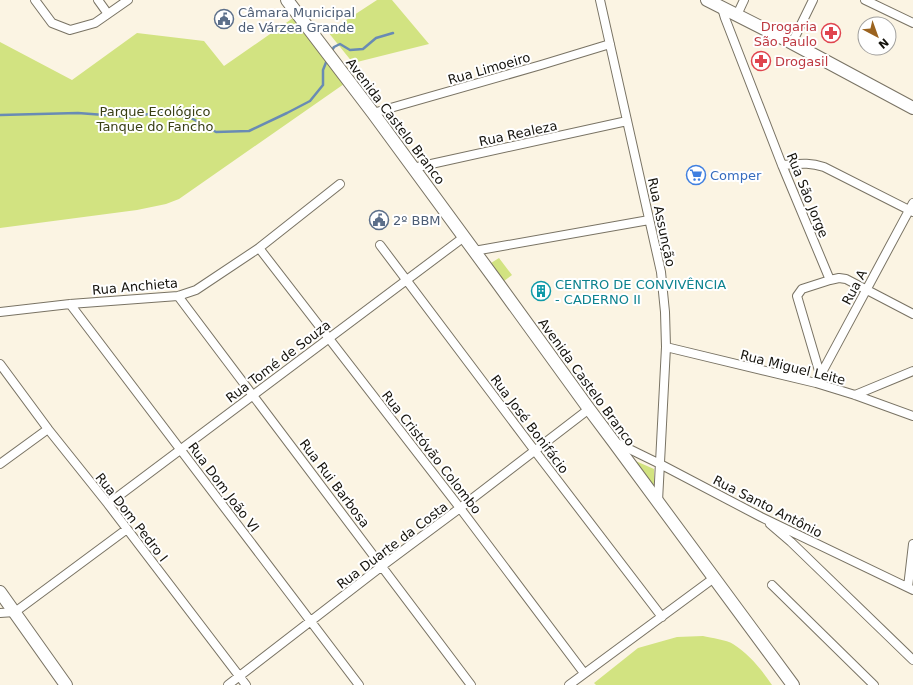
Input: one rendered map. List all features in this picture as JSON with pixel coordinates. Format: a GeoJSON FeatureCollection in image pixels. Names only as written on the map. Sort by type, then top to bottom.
{"type":"FeatureCollection","features":[{"type":"Feature","properties":{"kind":"street"},"geometry":{"type":"LineString","coordinates":[[35,0],[52,23],[70,30],[94,23],[108,14],[119,2],[128,0]]}},
{"type":"Feature","properties":{"kind":"street"},"geometry":{"type":"LineString","coordinates":[[98,0],[108,14]]}},
{"type":"Feature","properties":{"kind":"street","name":"Avenida Castelo Branco"},"geometry":{"type":"LineString","coordinates":[[287,0],[373,113],[793,685]]}},
{"type":"Feature","properties":{"kind":"street","name":"Rua Assunção"},"geometry":{"type":"LineString","coordinates":[[600,0],[661,272],[665,312],[666,347],[658,501]]}},
{"type":"Feature","properties":{"kind":"street"},"geometry":{"type":"LineString","coordinates":[[707,0],[792,43],[913,108]]}},
{"type":"Feature","properties":{"kind":"street"},"geometry":{"type":"LineString","coordinates":[[737,15],[744,0]]}},
{"type":"Feature","properties":{"kind":"street"},"geometry":{"type":"LineString","coordinates":[[792,43],[813,0]]}},
{"type":"Feature","properties":{"kind":"street"},"geometry":{"type":"LineString","coordinates":[[865,0],[913,23]]}},
{"type":"Feature","properties":{"kind":"street","name":"Rua São Jorge"},"geometry":{"type":"LineString","coordinates":[[722,8],[782,165],[830,280]]}},
{"type":"Feature","properties":{"kind":"street","name":"Rua Limoeiro"},"geometry":{"type":"LineString","coordinates":[[373,113],[610,44]]}},
{"type":"Feature","properties":{"kind":"street","name":"Rua Realeza"},"geometry":{"type":"LineString","coordinates":[[413,168],[627,121]]}},
{"type":"Feature","properties":{"kind":"street"},"geometry":{"type":"LineString","coordinates":[[782,165],[806,163],[824,167],[912,208]]}},
{"type":"Feature","properties":{"kind":"street","name":"Rua Anchieta"},"geometry":{"type":"LineString","coordinates":[[0,312],[70,304],[178,296],[196,290],[259,248],[340,184]]}},
{"type":"Feature","properties":{"kind":"street","name":"Rua A"},"geometry":{"type":"LineString","coordinates":[[816,383],[912,208]]}},
{"type":"Feature","properties":{"kind":"street"},"geometry":{"type":"LineString","coordinates":[[474,251],[649,220]]}},
{"type":"Feature","properties":{"kind":"street","name":"Rua Tomé de Souza"},"geometry":{"type":"LineString","coordinates":[[108,504],[464,237]]}},
{"type":"Feature","properties":{"kind":"street","name":"Rua José Bonifácio"},"geometry":{"type":"LineString","coordinates":[[380,245],[535,451],[662,616]]}},
{"type":"Feature","properties":{"kind":"street","name":"Rua Cristóvão Colombo"},"geometry":{"type":"LineString","coordinates":[[259,248],[460,508],[584,673]]}},
{"type":"Feature","properties":{"kind":"street"},"geometry":{"type":"LineString","coordinates":[[820,374],[797,296],[802,290],[830,280],[839,278],[846,279],[913,314]]}},
{"type":"Feature","properties":{"kind":"street","name":"Rua Rui Barbosa"},"geometry":{"type":"LineString","coordinates":[[178,296],[471,685]]}},
{"type":"Feature","properties":{"kind":"street","name":"Rua Dom João VI"},"geometry":{"type":"LineString","coordinates":[[70,304],[360,685]]}},
{"type":"Feature","properties":{"kind":"street","name":"Rua Miguel Leite"},"geometry":{"type":"LineString","coordinates":[[666,347],[816,383],[855,395],[913,416]]}},
{"type":"Feature","properties":{"kind":"street","name":"Rua Dom Pedro I"},"geometry":{"type":"LineString","coordinates":[[0,364],[48,429],[108,504],[246,685]]}},
{"type":"Feature","properties":{"kind":"street"},"geometry":{"type":"LineString","coordinates":[[855,395],[913,371]]}},
{"type":"Feature","properties":{"kind":"street","name":"Rua Duarte da Costa"},"geometry":{"type":"LineString","coordinates":[[228,685],[589,409]]}},
{"type":"Feature","properties":{"kind":"street"},"geometry":{"type":"LineString","coordinates":[[0,464],[48,429]]}},
{"type":"Feature","properties":{"kind":"street","name":"Rua Santo Antônio"},"geometry":{"type":"LineString","coordinates":[[614,441],[761,517],[910,588]]}},
{"type":"Feature","properties":{"kind":"street"},"geometry":{"type":"LineString","coordinates":[[761,517],[791,542],[913,660]]}},
{"type":"Feature","properties":{"kind":"street"},"geometry":{"type":"LineString","coordinates":[[0,613],[14,612],[127,529]]}},
{"type":"Feature","properties":{"kind":"street"},"geometry":{"type":"LineString","coordinates":[[910,588],[913,544]]}},
{"type":"Feature","properties":{"kind":"street"},"geometry":{"type":"LineString","coordinates":[[569,685],[714,578]]}},
{"type":"Feature","properties":{"kind":"street"},"geometry":{"type":"LineString","coordinates":[[772,585],[874,685]]}},
{"type":"Feature","properties":{"kind":"street"},"geometry":{"type":"LineString","coordinates":[[0,592],[66,685]]}},
{"type":"Feature","properties":{"kind":"green space"},"geometry":{"type":"Polygon","coordinates":[[[377,0],[392,0],[429,44],[353,63],[328,32],[377,0]]]}},
{"type":"Feature","properties":{"kind":"green space","name":"Parque Ecológico Tanque do Fancho"},"geometry":{"type":"Polygon","coordinates":[[[293,18],[344,84],[179,199],[166,204],[137,210],[0,228],[0,42],[72,80],[137,33],[204,41],[224,66],[293,18]]]}},
{"type":"Feature","properties":{"kind":"green space"},"geometry":{"type":"Polygon","coordinates":[[[499,258],[512,275],[504,281],[491,263],[499,258]]]}},
{"type":"Feature","properties":{"kind":"green space"},"geometry":{"type":"Polygon","coordinates":[[[631,459],[654,469],[654,489],[631,459]]]}},
{"type":"Feature","properties":{"kind":"green space"},"geometry":{"type":"Polygon","coordinates":[[[703,636],[727,641],[739,648],[755,663],[772,685],[596,685],[594,683],[638,648],[677,637],[703,636]]]}},
{"type":"Feature","properties":{"kind":"waterway"},"geometry":{"type":"LineString","coordinates":[[331,52],[334,47],[340,44],[350,50],[363,49],[376,38],[393,33]]}},
{"type":"Feature","properties":{"kind":"waterway"},"geometry":{"type":"LineString","coordinates":[[179,115],[193,119],[216,132],[249,131],[310,101],[323,85],[323,70],[327,60]]}},
{"type":"Feature","properties":{"kind":"waterway"},"geometry":{"type":"LineString","coordinates":[[0,115],[78,113],[131,117],[167,111]]}},
{"type":"Feature","properties":{"kind":"place","name":"Câmara Municipal de Várzea Grande"},"geometry":{"type":"Point","coordinates":[224,19]}},
{"type":"Feature","properties":{"kind":"place","name":"Drogaria São Paulo"},"geometry":{"type":"Point","coordinates":[831,33]}},
{"type":"Feature","properties":{"kind":"place","name":"Drogasil"},"geometry":{"type":"Point","coordinates":[761,61]}},
{"type":"Feature","properties":{"kind":"place","name":"Comper"},"geometry":{"type":"Point","coordinates":[696,175]}},
{"type":"Feature","properties":{"kind":"place","name":"2º BBM"},"geometry":{"type":"Point","coordinates":[379,220]}},
{"type":"Feature","properties":{"kind":"place","name":"CENTRO DE CONVIVÊNCIA - CADERNO II"},"geometry":{"type":"Point","coordinates":[541,291]}}]}
